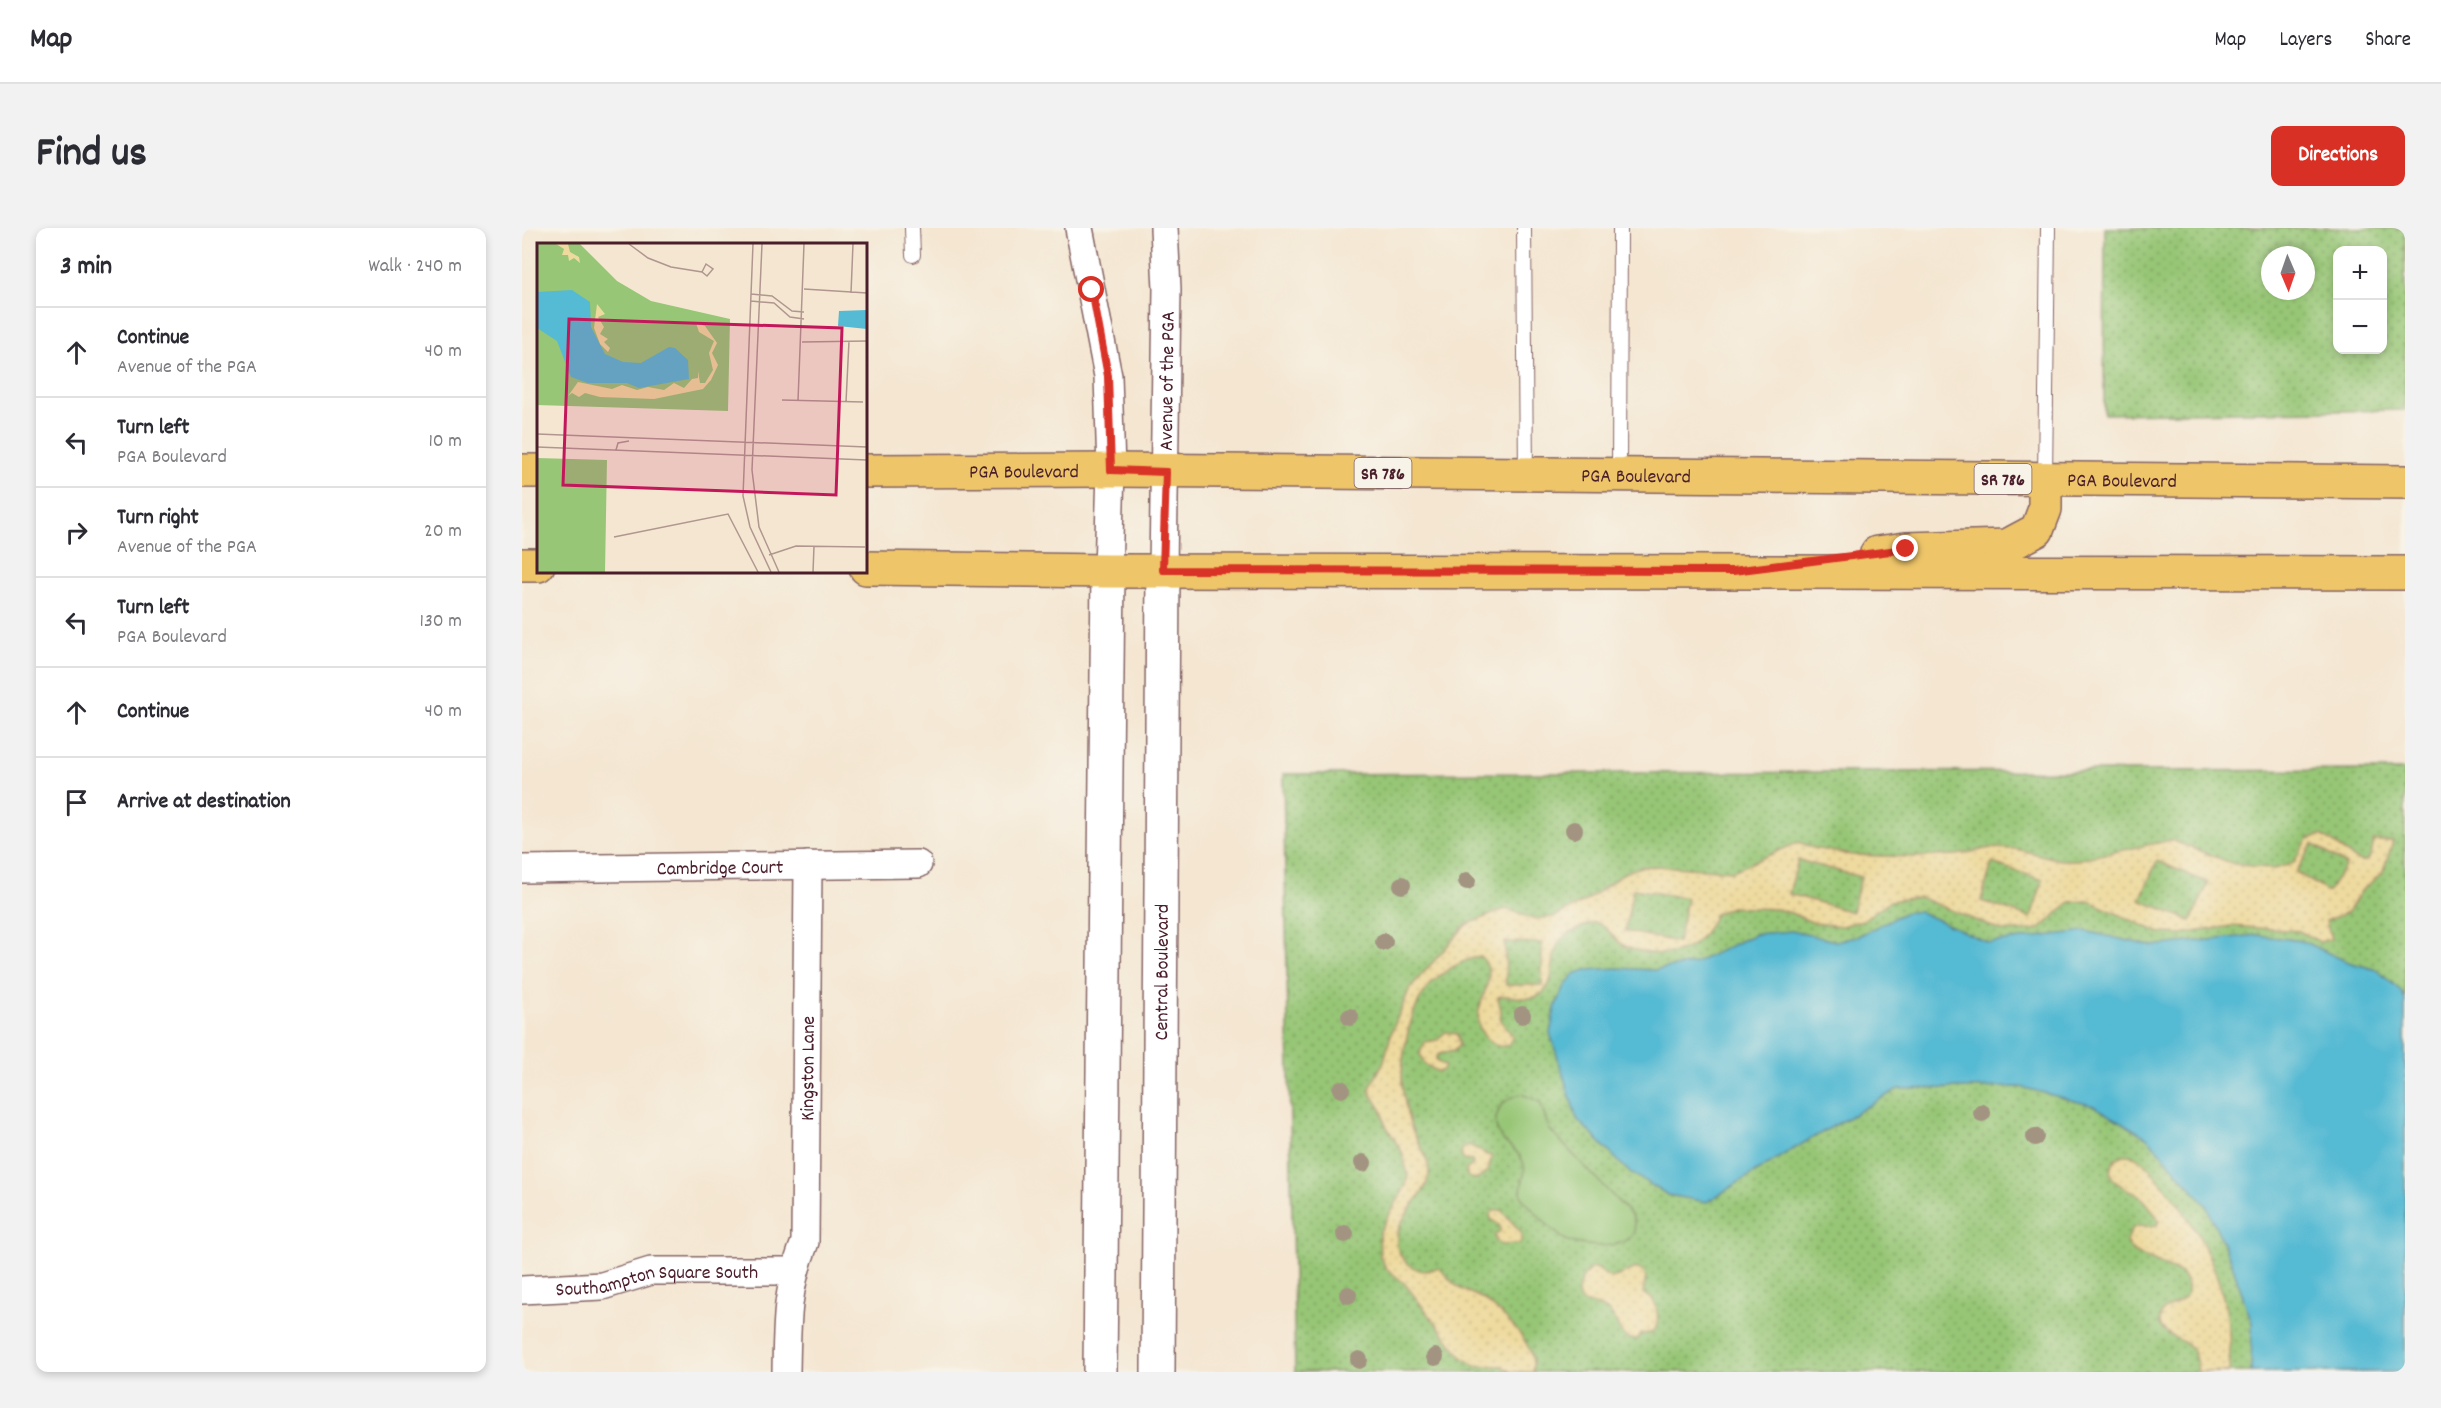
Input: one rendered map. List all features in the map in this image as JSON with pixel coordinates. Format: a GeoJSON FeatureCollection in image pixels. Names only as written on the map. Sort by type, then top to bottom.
{"type":"FeatureCollection","features":[{"type":"Feature","properties":{"kind":"main road","name":"PGA Boulevard"},"geometry":{"type":"LineString","coordinates":[[867,471],[1111,470],[2405,482]]}},
{"type":"Feature","properties":{"kind":"main road"},"geometry":{"type":"LineString","coordinates":[[1733,571],[1906,549],[2007,546],[2037,530],[2045,509],[2045,479]]}},
{"type":"Feature","properties":{"kind":"main road"},"geometry":{"type":"LineString","coordinates":[[867,568],[1108,571],[2405,573]]}},
{"type":"Feature","properties":{"kind":"street"},"geometry":{"type":"LineString","coordinates":[[1079,228],[1108,376],[1111,470],[1100,1372]]}},
{"type":"Feature","properties":{"kind":"street","name":"Avenue of the PGA"},"geometry":{"type":"LineString","coordinates":[[1163,570],[1167,289],[1164,228]]}},
{"type":"Feature","properties":{"kind":"street","name":"Central Boulevard"},"geometry":{"type":"LineString","coordinates":[[1158,1372],[1163,570]]}},
{"type":"Feature","properties":{"kind":"street","name":"Cambridge Court"},"geometry":{"type":"LineString","coordinates":[[522,868],[918,864]]}},
{"type":"Feature","properties":{"kind":"street","name":"Kingston Lane"},"geometry":{"type":"LineString","coordinates":[[786,1372],[788,1308],[793,1271],[805,1242],[808,865]]}},
{"type":"Feature","properties":{"kind":"street","name":"Southampton Square South"},"geometry":{"type":"LineString","coordinates":[[522,1290],[602,1286],[651,1271],[793,1271]]}},
{"type":"Feature","properties":{"kind":"lane"},"geometry":{"type":"LineString","coordinates":[[912,228],[913,255]]}},
{"type":"Feature","properties":{"kind":"lane"},"geometry":{"type":"LineString","coordinates":[[1524,228],[1527,475]]}},
{"type":"Feature","properties":{"kind":"lane"},"geometry":{"type":"LineString","coordinates":[[1619,475],[1620,228]]}},
{"type":"Feature","properties":{"kind":"lane"},"geometry":{"type":"LineString","coordinates":[[2045,479],[2048,228]]}},
{"type":"Feature","properties":{"kind":"green space"},"geometry":{"type":"Polygon","coordinates":[[[2105,228],[2405,228],[2405,410],[2104,414],[2105,228]]]}},
{"type":"Feature","properties":{"kind":"green space"},"geometry":{"type":"Polygon","coordinates":[[[2405,770],[2405,1372],[1295,1372],[1283,774],[2405,770]]]}},
{"type":"Feature","properties":{"kind":"green space"},"geometry":{"type":"Polygon","coordinates":[[[1522,1094],[1540,1102],[1549,1129],[1632,1216],[1635,1228],[1631,1236],[1623,1242],[1600,1246],[1566,1240],[1522,1198],[1521,1189],[1525,1169],[1523,1161],[1498,1133],[1496,1118],[1502,1105],[1514,1096],[1522,1094]]]}},
{"type":"Feature","properties":{"kind":"sand"},"geometry":{"type":"Polygon","coordinates":[[[2321,835],[2360,861],[2367,860],[2371,854],[2373,841],[2393,841],[2383,872],[2362,890],[2348,912],[2326,921],[2331,939],[2320,942],[2299,931],[2231,926],[2181,934],[2160,933],[2089,901],[2070,902],[2040,929],[2022,931],[2002,931],[1919,897],[1890,901],[1863,920],[1842,926],[1814,923],[1776,909],[1731,907],[1715,914],[1704,934],[1690,947],[1682,951],[1661,954],[1626,947],[1603,926],[1594,922],[1569,934],[1558,944],[1550,982],[1542,993],[1530,998],[1498,997],[1500,1020],[1513,1036],[1509,1044],[1504,1046],[1498,1046],[1488,1040],[1478,1024],[1479,1010],[1489,978],[1486,963],[1480,956],[1460,963],[1435,980],[1422,996],[1415,1010],[1406,1041],[1402,1074],[1405,1103],[1411,1126],[1425,1156],[1429,1171],[1428,1181],[1399,1228],[1398,1250],[1405,1261],[1421,1271],[1439,1268],[1459,1288],[1481,1298],[1508,1320],[1530,1351],[1533,1362],[1532,1372],[1512,1372],[1501,1366],[1475,1366],[1462,1357],[1405,1284],[1386,1268],[1380,1256],[1379,1233],[1405,1187],[1408,1175],[1402,1152],[1385,1124],[1382,1111],[1369,1090],[1384,1061],[1392,1031],[1410,988],[1466,925],[1505,909],[1532,919],[1554,917],[1586,901],[1624,873],[1640,867],[1733,871],[1799,842],[1813,848],[1851,855],[1914,857],[1957,855],[1991,848],[2016,849],[2060,860],[2076,860],[2171,840],[2234,864],[2275,869],[2293,863],[2308,839],[2321,835]],[[2313,844],[2296,872],[2328,892],[2346,865],[2313,844]],[[1798,860],[1789,894],[1852,912],[1861,877],[1798,860]],[[2157,861],[2140,900],[2191,921],[2208,883],[2157,861]],[[1992,863],[1981,901],[2031,918],[2043,880],[1992,863]],[[1633,889],[1625,931],[1678,942],[1687,898],[1633,889]],[[1505,942],[1506,985],[1542,985],[1542,943],[1505,942]]]}},
{"type":"Feature","properties":{"kind":"sand"},"geometry":{"type":"Polygon","coordinates":[[[1445,1032],[1457,1034],[1459,1045],[1454,1051],[1439,1054],[1436,1057],[1436,1061],[1445,1066],[1438,1072],[1424,1064],[1420,1053],[1425,1042],[1438,1040],[1445,1032]]]}},
{"type":"Feature","properties":{"kind":"sand"},"geometry":{"type":"Polygon","coordinates":[[[1469,1145],[1492,1157],[1488,1170],[1478,1179],[1470,1178],[1466,1174],[1466,1170],[1473,1164],[1472,1161],[1463,1160],[1461,1152],[1469,1145]]]}},
{"type":"Feature","properties":{"kind":"sand"},"geometry":{"type":"Polygon","coordinates":[[[2124,1155],[2140,1159],[2148,1167],[2176,1201],[2204,1245],[2222,1293],[2230,1345],[2229,1372],[2198,1372],[2192,1349],[2167,1333],[2160,1324],[2162,1313],[2185,1297],[2187,1283],[2181,1273],[2133,1252],[2126,1242],[2133,1228],[2154,1226],[2159,1221],[2142,1198],[2112,1178],[2110,1173],[2113,1162],[2124,1155]]]}},
{"type":"Feature","properties":{"kind":"sand"},"geometry":{"type":"Polygon","coordinates":[[[1501,1210],[1521,1232],[1522,1241],[1519,1244],[1501,1245],[1496,1241],[1495,1235],[1500,1231],[1500,1226],[1491,1219],[1490,1214],[1501,1210]]]}},
{"type":"Feature","properties":{"kind":"sand"},"geometry":{"type":"Polygon","coordinates":[[[1591,1268],[1596,1268],[1610,1278],[1635,1268],[1644,1271],[1646,1277],[1643,1293],[1653,1301],[1655,1306],[1656,1328],[1649,1333],[1641,1334],[1637,1339],[1628,1339],[1621,1333],[1614,1317],[1608,1311],[1580,1300],[1578,1291],[1580,1283],[1591,1268]]]}},
{"type":"Feature","properties":{"kind":"water"},"geometry":{"type":"Polygon","coordinates":[[[1906,912],[1920,912],[1989,943],[2085,931],[2151,946],[2257,935],[2302,941],[2348,962],[2377,970],[2401,991],[2405,1000],[2405,1372],[2251,1372],[2252,1323],[2231,1261],[2206,1205],[2148,1138],[2094,1106],[2021,1087],[1898,1089],[1707,1202],[1668,1195],[1628,1171],[1577,1119],[1550,1033],[1555,1008],[1565,986],[1574,974],[1586,970],[1617,968],[1654,970],[1693,964],[1755,934],[1792,931],[1836,941],[1856,937],[1906,912]]]}},
{"type":"Feature","properties":{"kind":"route"},"geometry":{"type":"LineString","coordinates":[[1092,290],[1108,376],[1111,470],[1166,472],[1163,570],[1733,571],[1906,549]]}}]}
